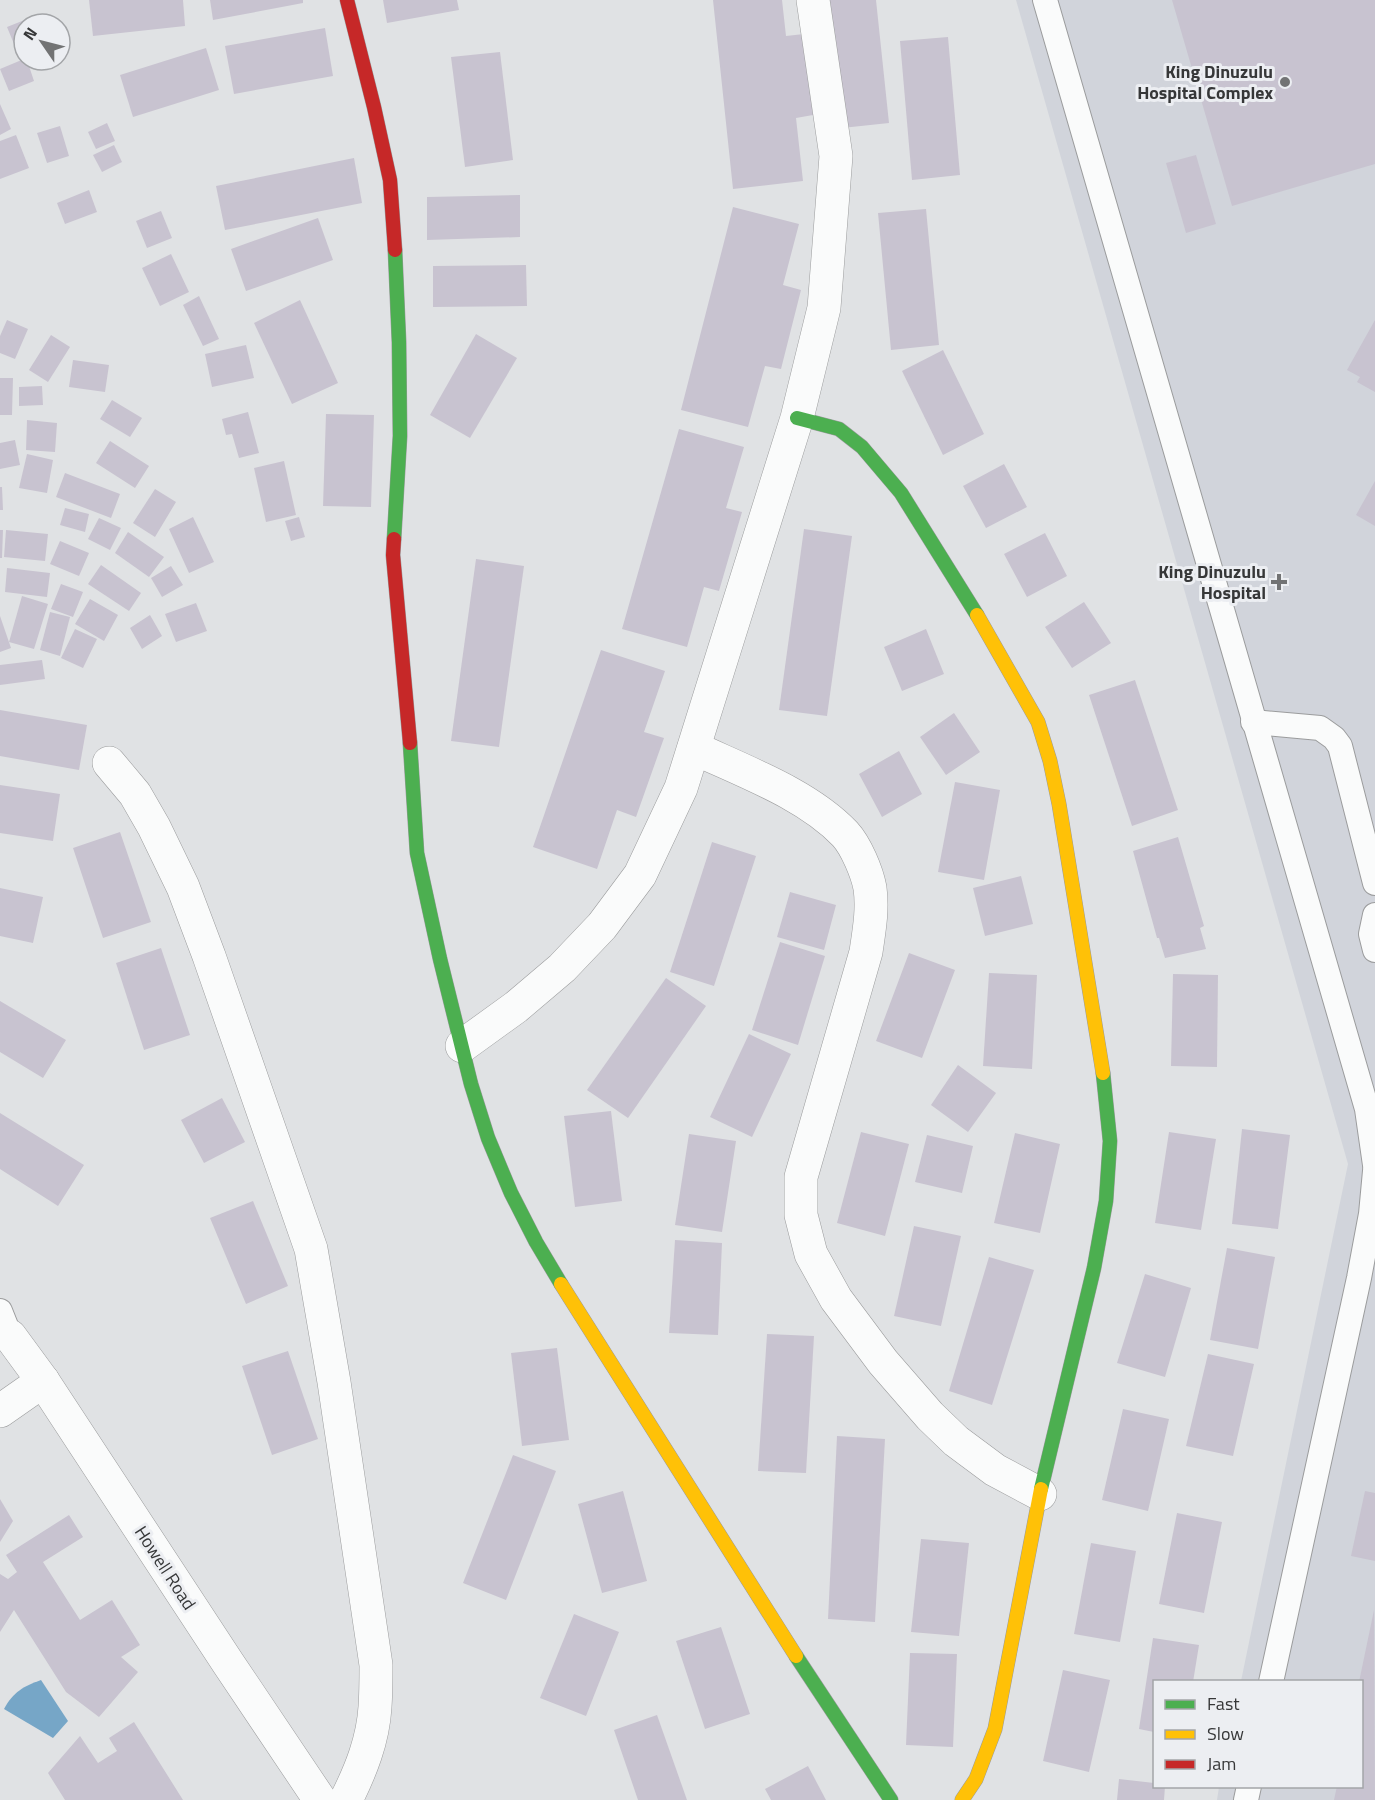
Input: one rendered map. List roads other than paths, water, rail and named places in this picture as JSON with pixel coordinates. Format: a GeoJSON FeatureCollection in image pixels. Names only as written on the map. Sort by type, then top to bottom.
{"type":"FeatureCollection","features":[{"type":"Feature","properties":{"kind":"street"},"geometry":{"type":"LineString","coordinates":[[347,0],[377,117],[390,180],[394,226],[400,436],[393,555],[417,853],[471,1084],[488,1138],[511,1193],[536,1242],[798,1659],[891,1800]]}},
{"type":"Feature","properties":{"kind":"street"},"geometry":{"type":"LineString","coordinates":[[462,1046],[562,968],[602,926],[640,875],[681,788],[797,418],[824,308],[836,156],[813,0]]}},
{"type":"Feature","properties":{"kind":"street"},"geometry":{"type":"LineString","coordinates":[[797,418],[840,429],[862,447],[901,493],[1016,681],[1038,722],[1050,761],[1059,804],[1105,1086],[1110,1141],[1106,1201],[1094,1268],[1040,1494],[995,1728],[976,1779],[962,1800]]}},
{"type":"Feature","properties":{"kind":"street"},"geometry":{"type":"LineString","coordinates":[[694,748],[806,802],[846,835],[860,858],[870,887],[871,919],[866,952],[801,1177],[801,1215],[811,1254],[836,1299],[883,1362],[930,1416],[956,1441],[995,1470],[1040,1494]]}},
{"type":"Feature","properties":{"kind":"street"},"geometry":{"type":"LineString","coordinates":[[109,764],[135,794],[183,887],[311,1249],[334,1383],[376,1665],[375,1708],[370,1741],[362,1769],[346,1800]]}},
{"type":"Feature","properties":{"kind":"street","name":"Howell Road"},"geometry":{"type":"LineString","coordinates":[[5,1323],[320,1800]]}},
{"type":"Feature","properties":{"kind":"street"},"geometry":{"type":"LineString","coordinates":[[0,1412],[43,1381]]}},
{"type":"Feature","properties":{"kind":"lane"},"geometry":{"type":"LineString","coordinates":[[1045,0],[1367,1109],[1375,1165]]}},
{"type":"Feature","properties":{"kind":"lane"},"geometry":{"type":"LineString","coordinates":[[1253,722],[1320,728],[1334,738],[1340,746],[1375,883]]}},
{"type":"Feature","properties":{"kind":"lane"},"geometry":{"type":"LineString","coordinates":[[1375,915],[1371,934],[1375,950]]}},
{"type":"Feature","properties":{"kind":"lane"},"geometry":{"type":"LineString","coordinates":[[1271,1680],[1359,1278],[1371,1214],[1375,1171]]}},
{"type":"Feature","properties":{"kind":"water"},"geometry":{"type":"Polygon","coordinates":[[[41,1680],[68,1721],[53,1738],[4,1709],[20,1690],[41,1680]]]}},
{"type":"Feature","properties":{"kind":"place","name":"King Dinuzulu Hospital Complex"},"geometry":{"type":"Point","coordinates":[1285,82]}},
{"type":"Feature","properties":{"kind":"place","name":"King Dinuzulu Hospital"},"geometry":{"type":"Point","coordinates":[1279,582]}}]}
